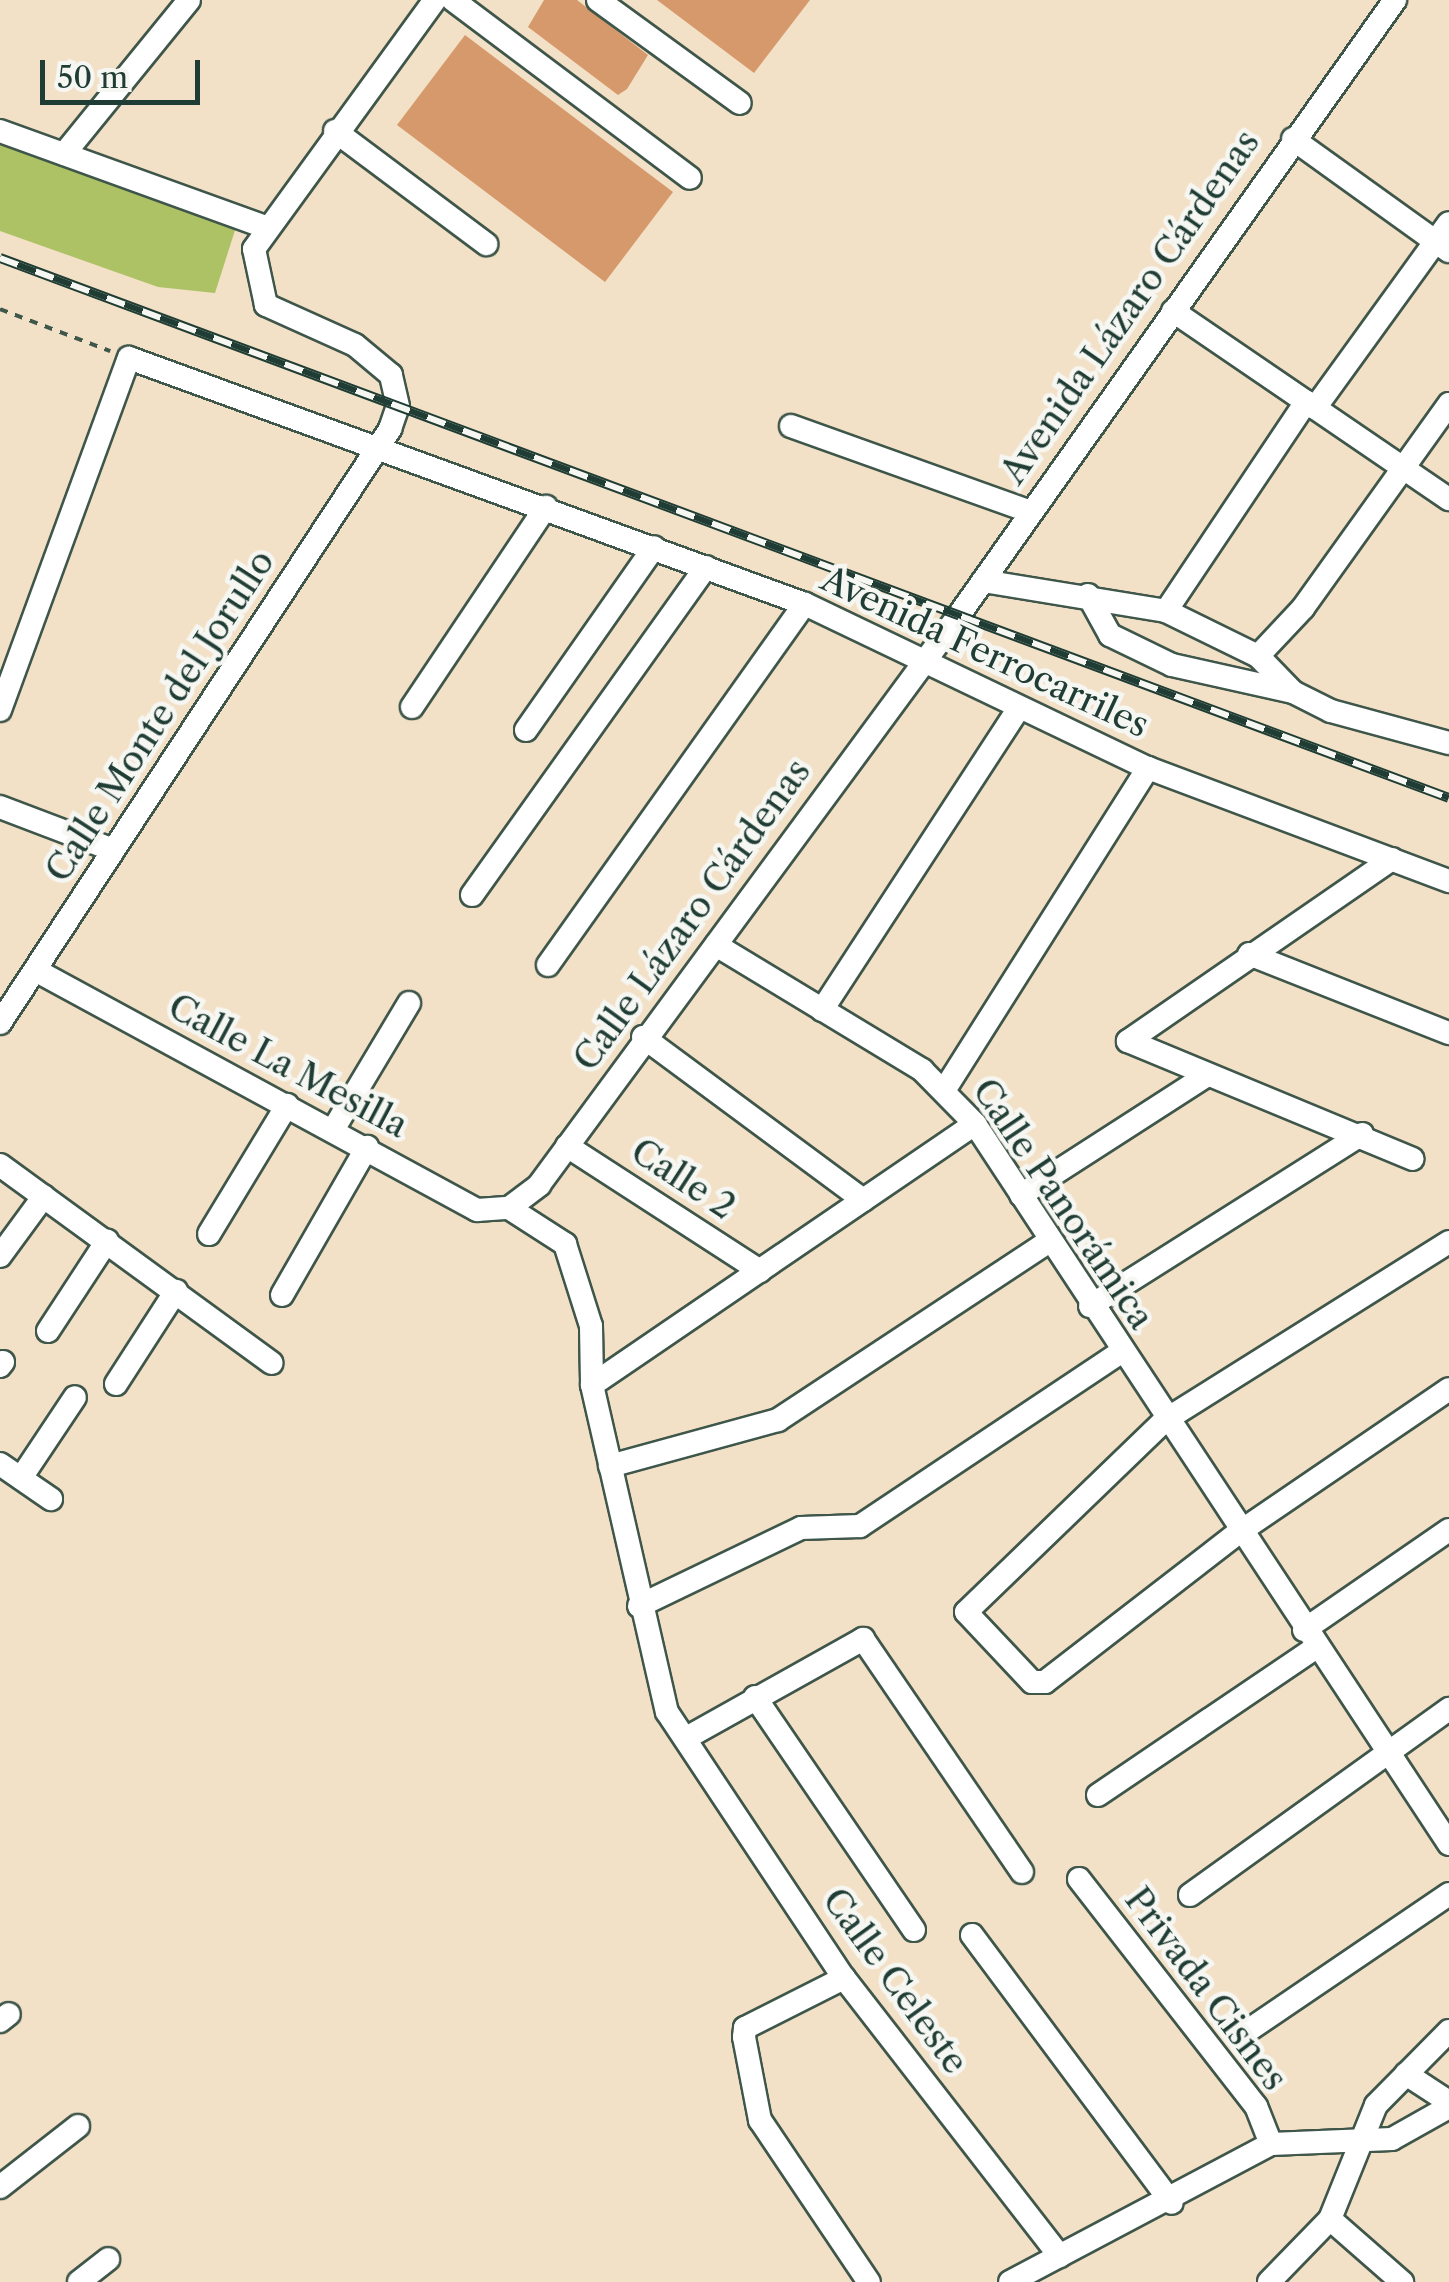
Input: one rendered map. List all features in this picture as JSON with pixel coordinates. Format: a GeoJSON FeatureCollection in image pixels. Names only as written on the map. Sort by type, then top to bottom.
{"type":"FeatureCollection","features":[{"type":"Feature","properties":{"kind":"street"},"geometry":{"type":"LineString","coordinates":[[64,154],[189,0]]}},
{"type":"Feature","properties":{"kind":"street"},"geometry":{"type":"LineString","coordinates":[[0,130],[262,226],[436,0]]}},
{"type":"Feature","properties":{"kind":"street"},"geometry":{"type":"LineString","coordinates":[[453,0],[690,178]]}},
{"type":"Feature","properties":{"kind":"street"},"geometry":{"type":"LineString","coordinates":[[598,0],[740,103]]}},
{"type":"Feature","properties":{"kind":"street","name":"Avenida Lázaro Cárdenas"},"geometry":{"type":"LineString","coordinates":[[924,656],[983,581],[1029,510],[1395,0]]}},
{"type":"Feature","properties":{"kind":"street"},"geometry":{"type":"LineString","coordinates":[[335,131],[486,244]]}},
{"type":"Feature","properties":{"kind":"street"},"geometry":{"type":"LineString","coordinates":[[1166,612],[1310,405],[1445,238],[1293,139]]}},
{"type":"Feature","properties":{"kind":"street","name":"Calle Monte del Jorullo"},"geometry":{"type":"LineString","coordinates":[[0,1024],[9,993],[37,971],[378,446],[398,406],[391,374],[355,345],[266,305],[255,278],[262,226]]}},
{"type":"Feature","properties":{"kind":"street"},"geometry":{"type":"LineString","coordinates":[[1173,311],[1449,499]]}},
{"type":"Feature","properties":{"kind":"street"},"geometry":{"type":"LineString","coordinates":[[0,710],[128,358]]}},
{"type":"Feature","properties":{"kind":"street","name":"Avenida Ferrocarriles"},"geometry":{"type":"LineString","coordinates":[[128,358],[805,604],[924,656],[1017,711],[1148,768],[1449,880]]}},
{"type":"Feature","properties":{"kind":"street"},"geometry":{"type":"LineString","coordinates":[[1258,656],[1449,404]]}},
{"type":"Feature","properties":{"kind":"street"},"geometry":{"type":"LineString","coordinates":[[791,426],[1029,510]]}},
{"type":"Feature","properties":{"kind":"street"},"geometry":{"type":"LineString","coordinates":[[412,708],[546,507]]}},
{"type":"Feature","properties":{"kind":"street"},"geometry":{"type":"LineString","coordinates":[[526,730],[654,547]]}},
{"type":"Feature","properties":{"kind":"street"},"geometry":{"type":"LineString","coordinates":[[472,895],[706,567]]}},
{"type":"Feature","properties":{"kind":"street"},"geometry":{"type":"LineString","coordinates":[[983,581],[1088,595],[1166,612],[1258,656],[1293,692]]}},
{"type":"Feature","properties":{"kind":"street"},"geometry":{"type":"LineString","coordinates":[[1088,595],[1110,636],[1156,658],[1293,692],[1441,740],[1449,716]]}},
{"type":"Feature","properties":{"kind":"street"},"geometry":{"type":"LineString","coordinates":[[548,965],[805,604]]}},
{"type":"Feature","properties":{"kind":"street","name":"Calle Lázaro Cárdenas"},"geometry":{"type":"LineString","coordinates":[[509,1208],[567,1146],[924,656]]}},
{"type":"Feature","properties":{"kind":"street"},"geometry":{"type":"LineString","coordinates":[[822,1010],[1017,711]]}},
{"type":"Feature","properties":{"kind":"street"},"geometry":{"type":"LineString","coordinates":[[945,1089],[1148,768]]}},
{"type":"Feature","properties":{"kind":"street"},"geometry":{"type":"LineString","coordinates":[[0,807],[113,850]]}},
{"type":"Feature","properties":{"kind":"street"},"geometry":{"type":"LineString","coordinates":[[1392,859],[1130,1034],[1133,1048],[1362,1134],[1413,1159]]}},
{"type":"Feature","properties":{"kind":"street","name":"Calle Panorámica"},"geometry":{"type":"LineString","coordinates":[[716,946],[945,1089],[975,1124],[1119,1353],[1449,1844]]}},
{"type":"Feature","properties":{"kind":"street"},"geometry":{"type":"LineString","coordinates":[[1250,954],[1449,1032]]}},
{"type":"Feature","properties":{"kind":"street","name":"Calle La Mesilla"},"geometry":{"type":"LineString","coordinates":[[37,971],[477,1210],[509,1208]]}},
{"type":"Feature","properties":{"kind":"street"},"geometry":{"type":"LineString","coordinates":[[334,1130],[409,1003]]}},
{"type":"Feature","properties":{"kind":"street"},"geometry":{"type":"LineString","coordinates":[[643,1038],[863,1200]]}},
{"type":"Feature","properties":{"kind":"street"},"geometry":{"type":"LineString","coordinates":[[1021,1195],[1204,1077]]}},
{"type":"Feature","properties":{"kind":"street"},"geometry":{"type":"LineString","coordinates":[[209,1234],[287,1105]]}},
{"type":"Feature","properties":{"kind":"street"},"geometry":{"type":"LineString","coordinates":[[592,1384],[975,1124]]}},
{"type":"Feature","properties":{"kind":"street"},"geometry":{"type":"LineString","coordinates":[[1090,1306],[1362,1134]]}},
{"type":"Feature","properties":{"kind":"street","name":"Calle 2"},"geometry":{"type":"LineString","coordinates":[[567,1146],[760,1272]]}},
{"type":"Feature","properties":{"kind":"street"},"geometry":{"type":"LineString","coordinates":[[282,1295],[367,1148]]}},
{"type":"Feature","properties":{"kind":"street"},"geometry":{"type":"LineString","coordinates":[[0,1165],[272,1363]]}},
{"type":"Feature","properties":{"kind":"street"},"geometry":{"type":"LineString","coordinates":[[0,1256],[44,1196]]}},
{"type":"Feature","properties":{"kind":"street","name":"Calle Celeste"},"geometry":{"type":"LineString","coordinates":[[509,1208],[565,1244],[591,1326],[592,1384],[639,1606],[667,1712],[688,1737],[844,1978],[1060,2256]]}},
{"type":"Feature","properties":{"kind":"street"},"geometry":{"type":"LineString","coordinates":[[610,1466],[778,1420],[1049,1240]]}},
{"type":"Feature","properties":{"kind":"street"},"geometry":{"type":"LineString","coordinates":[[48,1331],[107,1241]]}},
{"type":"Feature","properties":{"kind":"street"},"geometry":{"type":"LineString","coordinates":[[1449,1242],[1164,1421],[966,1612],[1032,1682],[1045,1682],[1238,1533],[1449,1389]]}},
{"type":"Feature","properties":{"kind":"street"},"geometry":{"type":"LineString","coordinates":[[116,1384],[176,1291]]}},
{"type":"Feature","properties":{"kind":"street"},"geometry":{"type":"LineString","coordinates":[[639,1606],[801,1528],[860,1526],[1119,1353]]}},
{"type":"Feature","properties":{"kind":"street"},"geometry":{"type":"LineString","coordinates":[[22,1478],[75,1397]]}},
{"type":"Feature","properties":{"kind":"street"},"geometry":{"type":"LineString","coordinates":[[0,1464],[51,1498]]}},
{"type":"Feature","properties":{"kind":"street"},"geometry":{"type":"LineString","coordinates":[[1098,1795],[1311,1639],[1449,1530]]}},
{"type":"Feature","properties":{"kind":"street"},"geometry":{"type":"LineString","coordinates":[[688,1737],[863,1639],[1022,1872]]}},
{"type":"Feature","properties":{"kind":"street"},"geometry":{"type":"LineString","coordinates":[[755,1697],[914,1930]]}},
{"type":"Feature","properties":{"kind":"street"},"geometry":{"type":"LineString","coordinates":[[1190,1895],[1449,1709]]}},
{"type":"Feature","properties":{"kind":"street","name":"Privada Cisnes"},"geometry":{"type":"LineString","coordinates":[[1079,1879],[1256,2106],[1271,2144]]}},
{"type":"Feature","properties":{"kind":"street"},"geometry":{"type":"LineString","coordinates":[[1243,2034],[1449,1894]]}},
{"type":"Feature","properties":{"kind":"street"},"geometry":{"type":"LineString","coordinates":[[972,1935],[1172,2203]]}},
{"type":"Feature","properties":{"kind":"street"},"geometry":{"type":"LineString","coordinates":[[844,1978],[745,2028],[760,2120],[869,2282]]}},
{"type":"Feature","properties":{"kind":"street"},"geometry":{"type":"LineString","coordinates":[[1269,2282],[1330,2220],[1376,2104],[1449,2031]]}},
{"type":"Feature","properties":{"kind":"street"},"geometry":{"type":"LineString","coordinates":[[1010,2282],[1035,2276],[1060,2256],[1172,2203],[1271,2144],[1362,2135],[1392,2139],[1449,2104],[1406,2074]]}},
{"type":"Feature","properties":{"kind":"street"},"geometry":{"type":"LineString","coordinates":[[0,2187],[78,2126]]}},
{"type":"Feature","properties":{"kind":"street"},"geometry":{"type":"LineString","coordinates":[[1330,2220],[1402,2282]]}},
{"type":"Feature","properties":{"kind":"street"},"geometry":{"type":"LineString","coordinates":[[79,2282],[108,2260]]}},
{"type":"Feature","properties":{"kind":"path"},"geometry":{"type":"LineString","coordinates":[[0,309],[128,358]]}},
{"type":"Feature","properties":{"kind":"green space"},"geometry":{"type":"Polygon","coordinates":[[[0,137],[237,224],[215,293],[158,287],[0,231],[0,137]]]}},
{"type":"Feature","properties":{"kind":"building"},"geometry":{"type":"Polygon","coordinates":[[[544,0],[577,0],[648,55],[627,89],[618,95],[528,27],[544,0]]]}},
{"type":"Feature","properties":{"kind":"building"},"geometry":{"type":"Polygon","coordinates":[[[657,0],[810,0],[754,73],[657,0]]]}},
{"type":"Feature","properties":{"kind":"building"},"geometry":{"type":"Polygon","coordinates":[[[465,35],[673,192],[605,282],[397,125],[465,35]]]}},
{"type":"Feature","properties":{"kind":"railway"},"geometry":{"type":"LineString","coordinates":[[0,258],[1449,798]]}}]}
